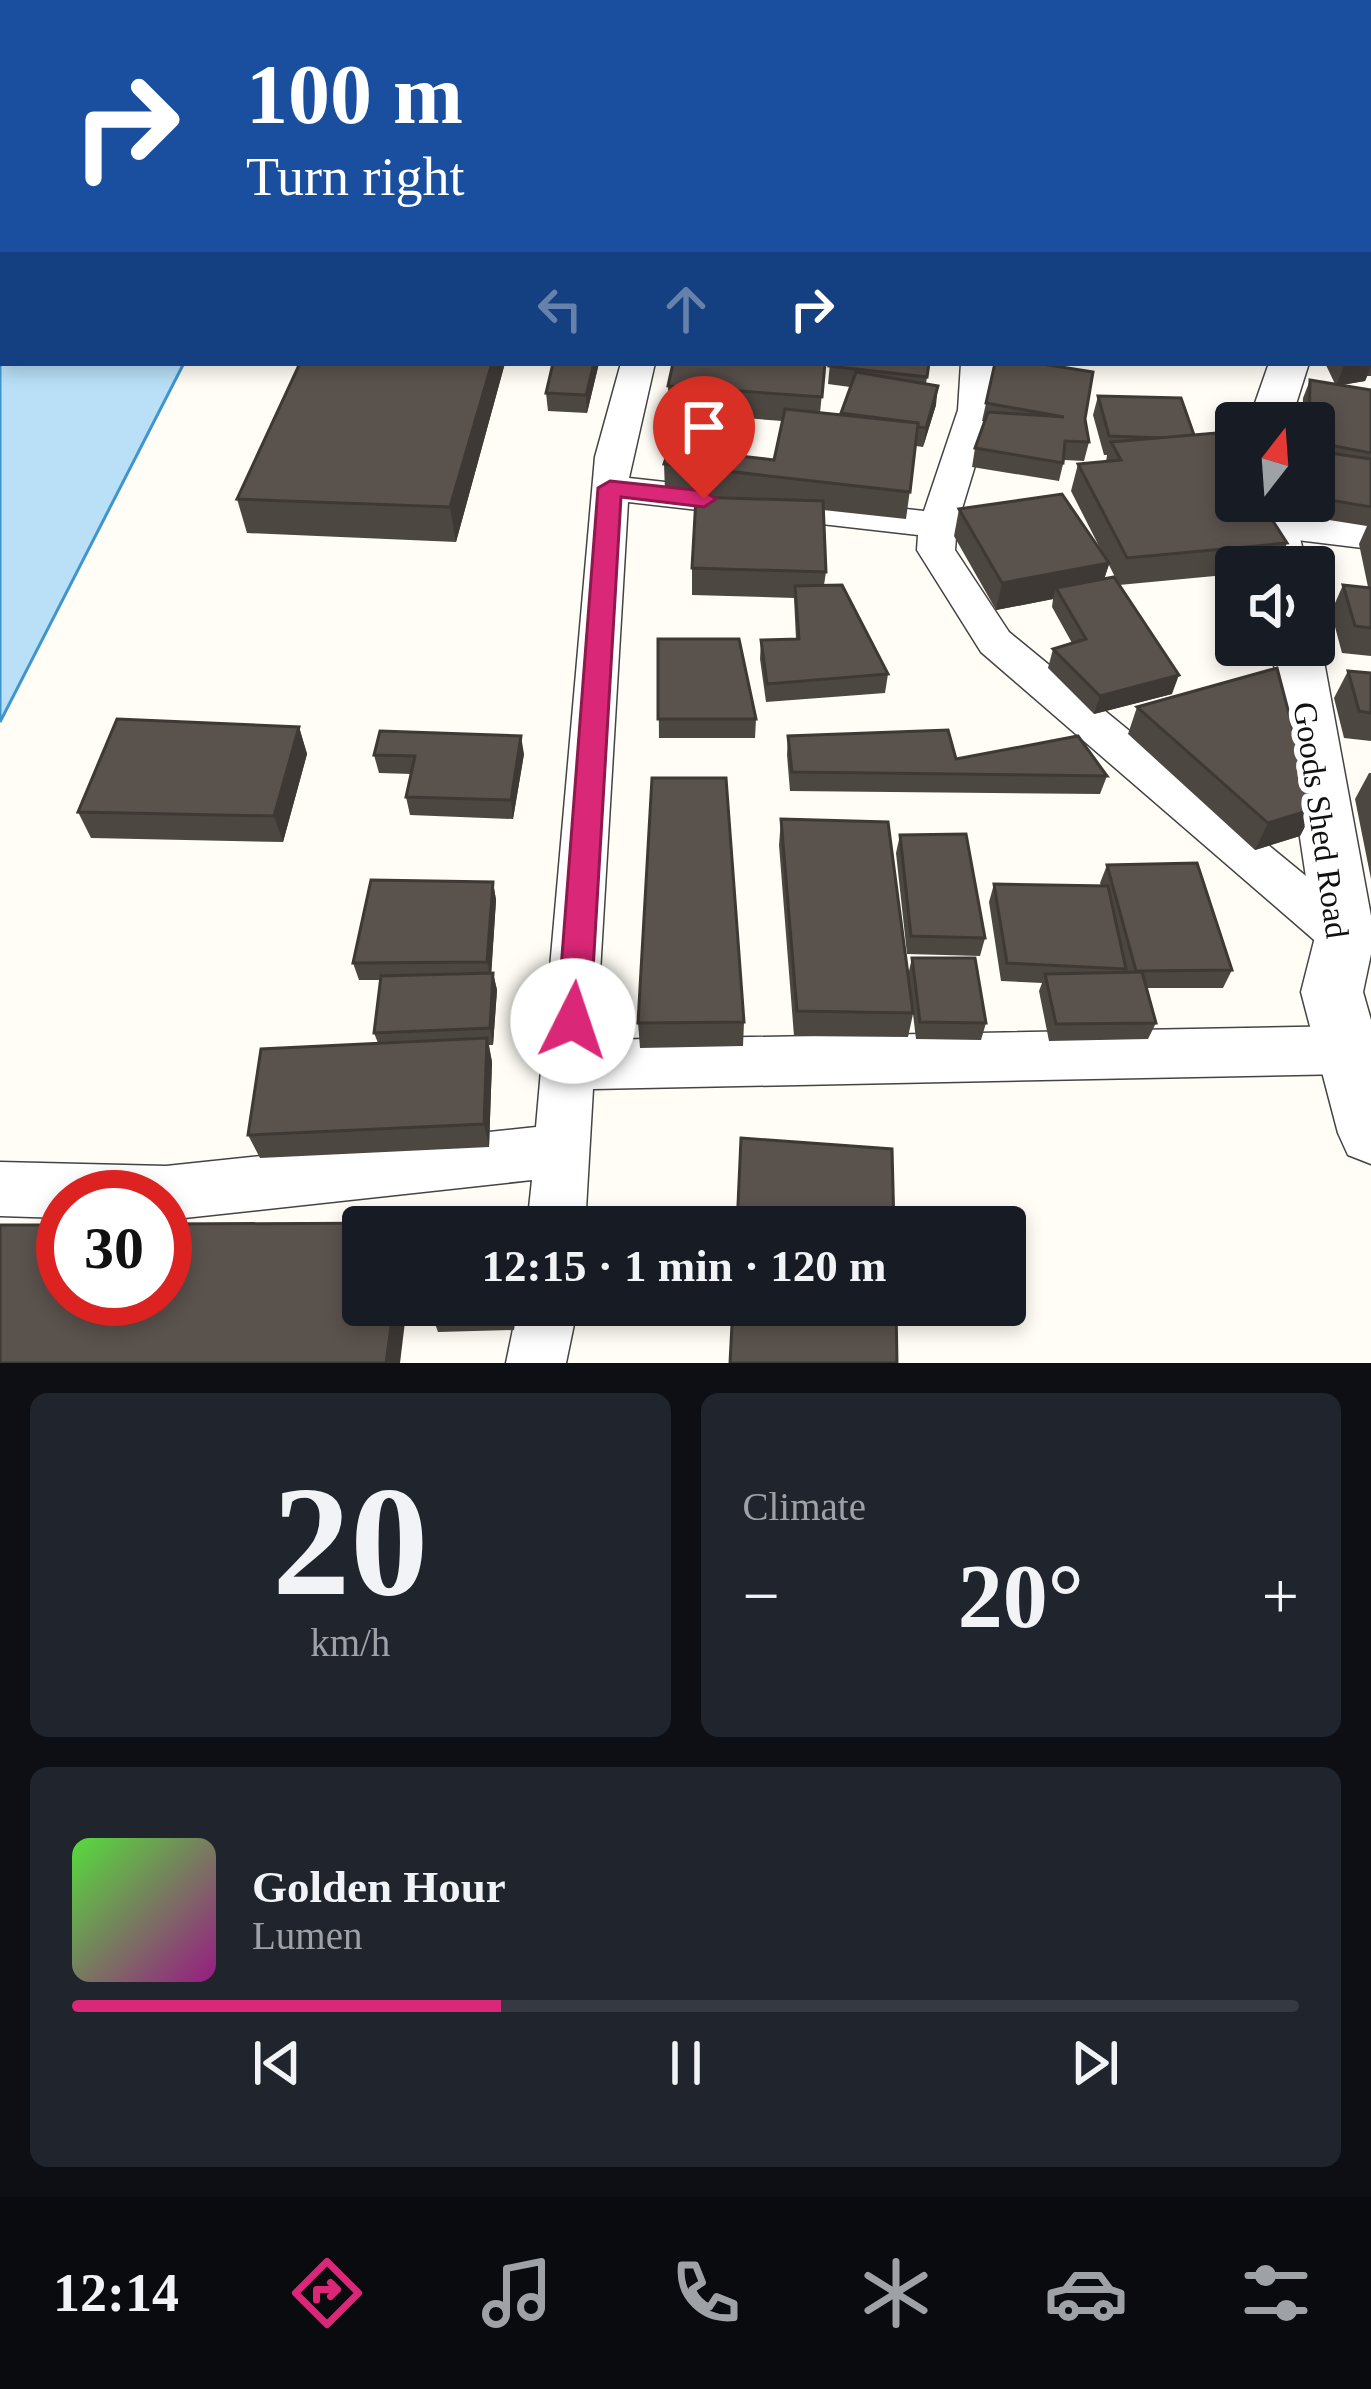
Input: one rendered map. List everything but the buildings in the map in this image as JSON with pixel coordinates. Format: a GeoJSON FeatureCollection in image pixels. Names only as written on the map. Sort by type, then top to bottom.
{"type":"FeatureCollection","features":[{"type":"Feature","properties":{"kind":"street"},"geometry":{"type":"LineString","coordinates":[[558,1206],[610,488],[613,457],[637,366]]}},
{"type":"Feature","properties":{"kind":"street"},"geometry":{"type":"LineString","coordinates":[[978,366],[975,410],[938,525],[936,550],[994,642],[1345,937]]}},
{"type":"Feature","properties":{"kind":"street"},"geometry":{"type":"LineString","coordinates":[[1276,402],[1288,366]]}},
{"type":"Feature","properties":{"kind":"street"},"geometry":{"type":"LineString","coordinates":[[610,488],[938,525]]}},
{"type":"Feature","properties":{"kind":"street"},"geometry":{"type":"LineString","coordinates":[[1276,532],[1371,536]]}},
{"type":"Feature","properties":{"kind":"street","name":"Goods Shed Road"},"geometry":{"type":"LineString","coordinates":[[1300,666],[1345,937],[1332,992],[1359,1054],[1371,1133]]}},
{"type":"Feature","properties":{"kind":"street"},"geometry":{"type":"LineString","coordinates":[[570,1065],[1359,1054]]}},
{"type":"Feature","properties":{"kind":"street"},"geometry":{"type":"LineString","coordinates":[[0,1189],[166,1192],[564,1150]]}},
{"type":"Feature","properties":{"kind":"street"},"geometry":{"type":"LineString","coordinates":[[536,1363],[544,1326]]}},
{"type":"Feature","properties":{"kind":"water"},"geometry":{"type":"Polygon","coordinates":[[[0,366],[182,366],[0,722],[0,366]]]}},
{"type":"Feature","properties":{"kind":"route"},"geometry":{"type":"LineString","coordinates":[[573,1021],[610,488],[704,499]]}}]}
